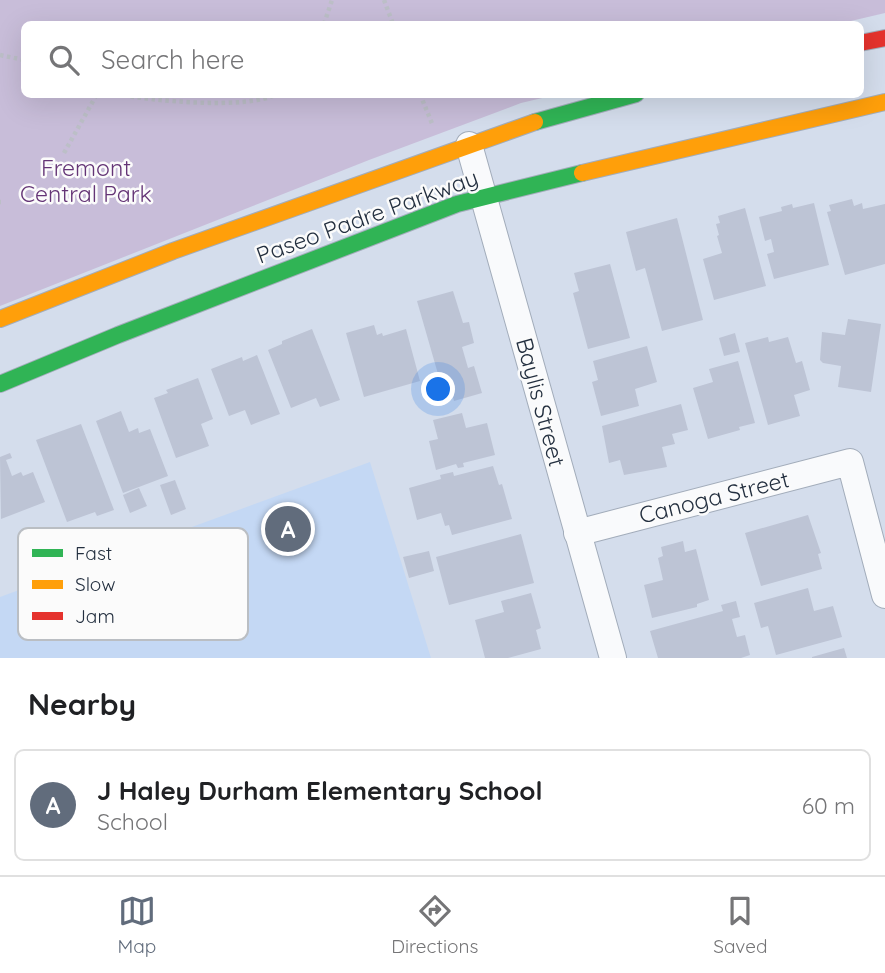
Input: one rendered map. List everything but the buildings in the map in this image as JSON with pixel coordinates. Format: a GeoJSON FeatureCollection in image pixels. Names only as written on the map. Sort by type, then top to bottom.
{"type":"FeatureCollection","features":[{"type":"Feature","properties":{"kind":"main road"},"geometry":{"type":"LineString","coordinates":[[864,42],[885,38]]}},
{"type":"Feature","properties":{"kind":"main road","name":"Paseo Padre Parkway"},"geometry":{"type":"LineString","coordinates":[[0,319],[89,281],[469,145],[575,108],[618,98]]}},
{"type":"Feature","properties":{"kind":"main road","name":"Paseo Padre Parkway"},"geometry":{"type":"LineString","coordinates":[[0,384],[457,204],[885,103]]}},
{"type":"Feature","properties":{"kind":"street","name":"Baylis Street"},"geometry":{"type":"LineString","coordinates":[[469,145],[613,658]]}},
{"type":"Feature","properties":{"kind":"street","name":"Canoga Street"},"geometry":{"type":"LineString","coordinates":[[577,533],[850,462],[885,595]]}},
{"type":"Feature","properties":{"kind":"path"},"geometry":{"type":"LineString","coordinates":[[325,21],[332,0]]}},
{"type":"Feature","properties":{"kind":"path"},"geometry":{"type":"LineString","coordinates":[[384,0],[392,21]]}},
{"type":"Feature","properties":{"kind":"path"},"geometry":{"type":"LineString","coordinates":[[0,55],[21,59]]}},
{"type":"Feature","properties":{"kind":"path"},"geometry":{"type":"LineString","coordinates":[[64,153],[95,98]]}},
{"type":"Feature","properties":{"kind":"path"},"geometry":{"type":"LineString","coordinates":[[135,98],[248,103],[264,98]]}},
{"type":"Feature","properties":{"kind":"path"},"geometry":{"type":"LineString","coordinates":[[422,98],[433,127]]}},
{"type":"Feature","properties":{"kind":"shaded area"},"geometry":{"type":"Polygon","coordinates":[[[370,462],[431,658],[0,658],[0,597],[18,590],[18,640],[248,640],[248,528],[189,528],[370,462]]]}},
{"type":"Feature","properties":{"kind":"green space","name":"Fremont Central Park"},"geometry":{"type":"Polygon","coordinates":[[[0,0],[885,0],[885,13],[851,21],[21,21],[21,98],[542,98],[521,103],[369,160],[0,306],[0,0]]]}},
{"type":"Feature","properties":{"kind":"traffic: fast"},"geometry":{"type":"LineString","coordinates":[[535,122],[622,98]]}},
{"type":"Feature","properties":{"kind":"traffic: fast"},"geometry":{"type":"LineString","coordinates":[[0,384],[118,335],[457,204],[582,173]]}},
{"type":"Feature","properties":{"kind":"traffic: slow"},"geometry":{"type":"LineString","coordinates":[[582,173],[885,102]]}},
{"type":"Feature","properties":{"kind":"traffic: slow"},"geometry":{"type":"LineString","coordinates":[[0,319],[173,251],[535,122]]}},
{"type":"Feature","properties":{"kind":"traffic: jam"},"geometry":{"type":"LineString","coordinates":[[864,42],[885,38]]}},
{"type":"Feature","properties":{"kind":"place","name":"J Haley Durham Elementary School"},"geometry":{"type":"Point","coordinates":[288,529]}}]}
